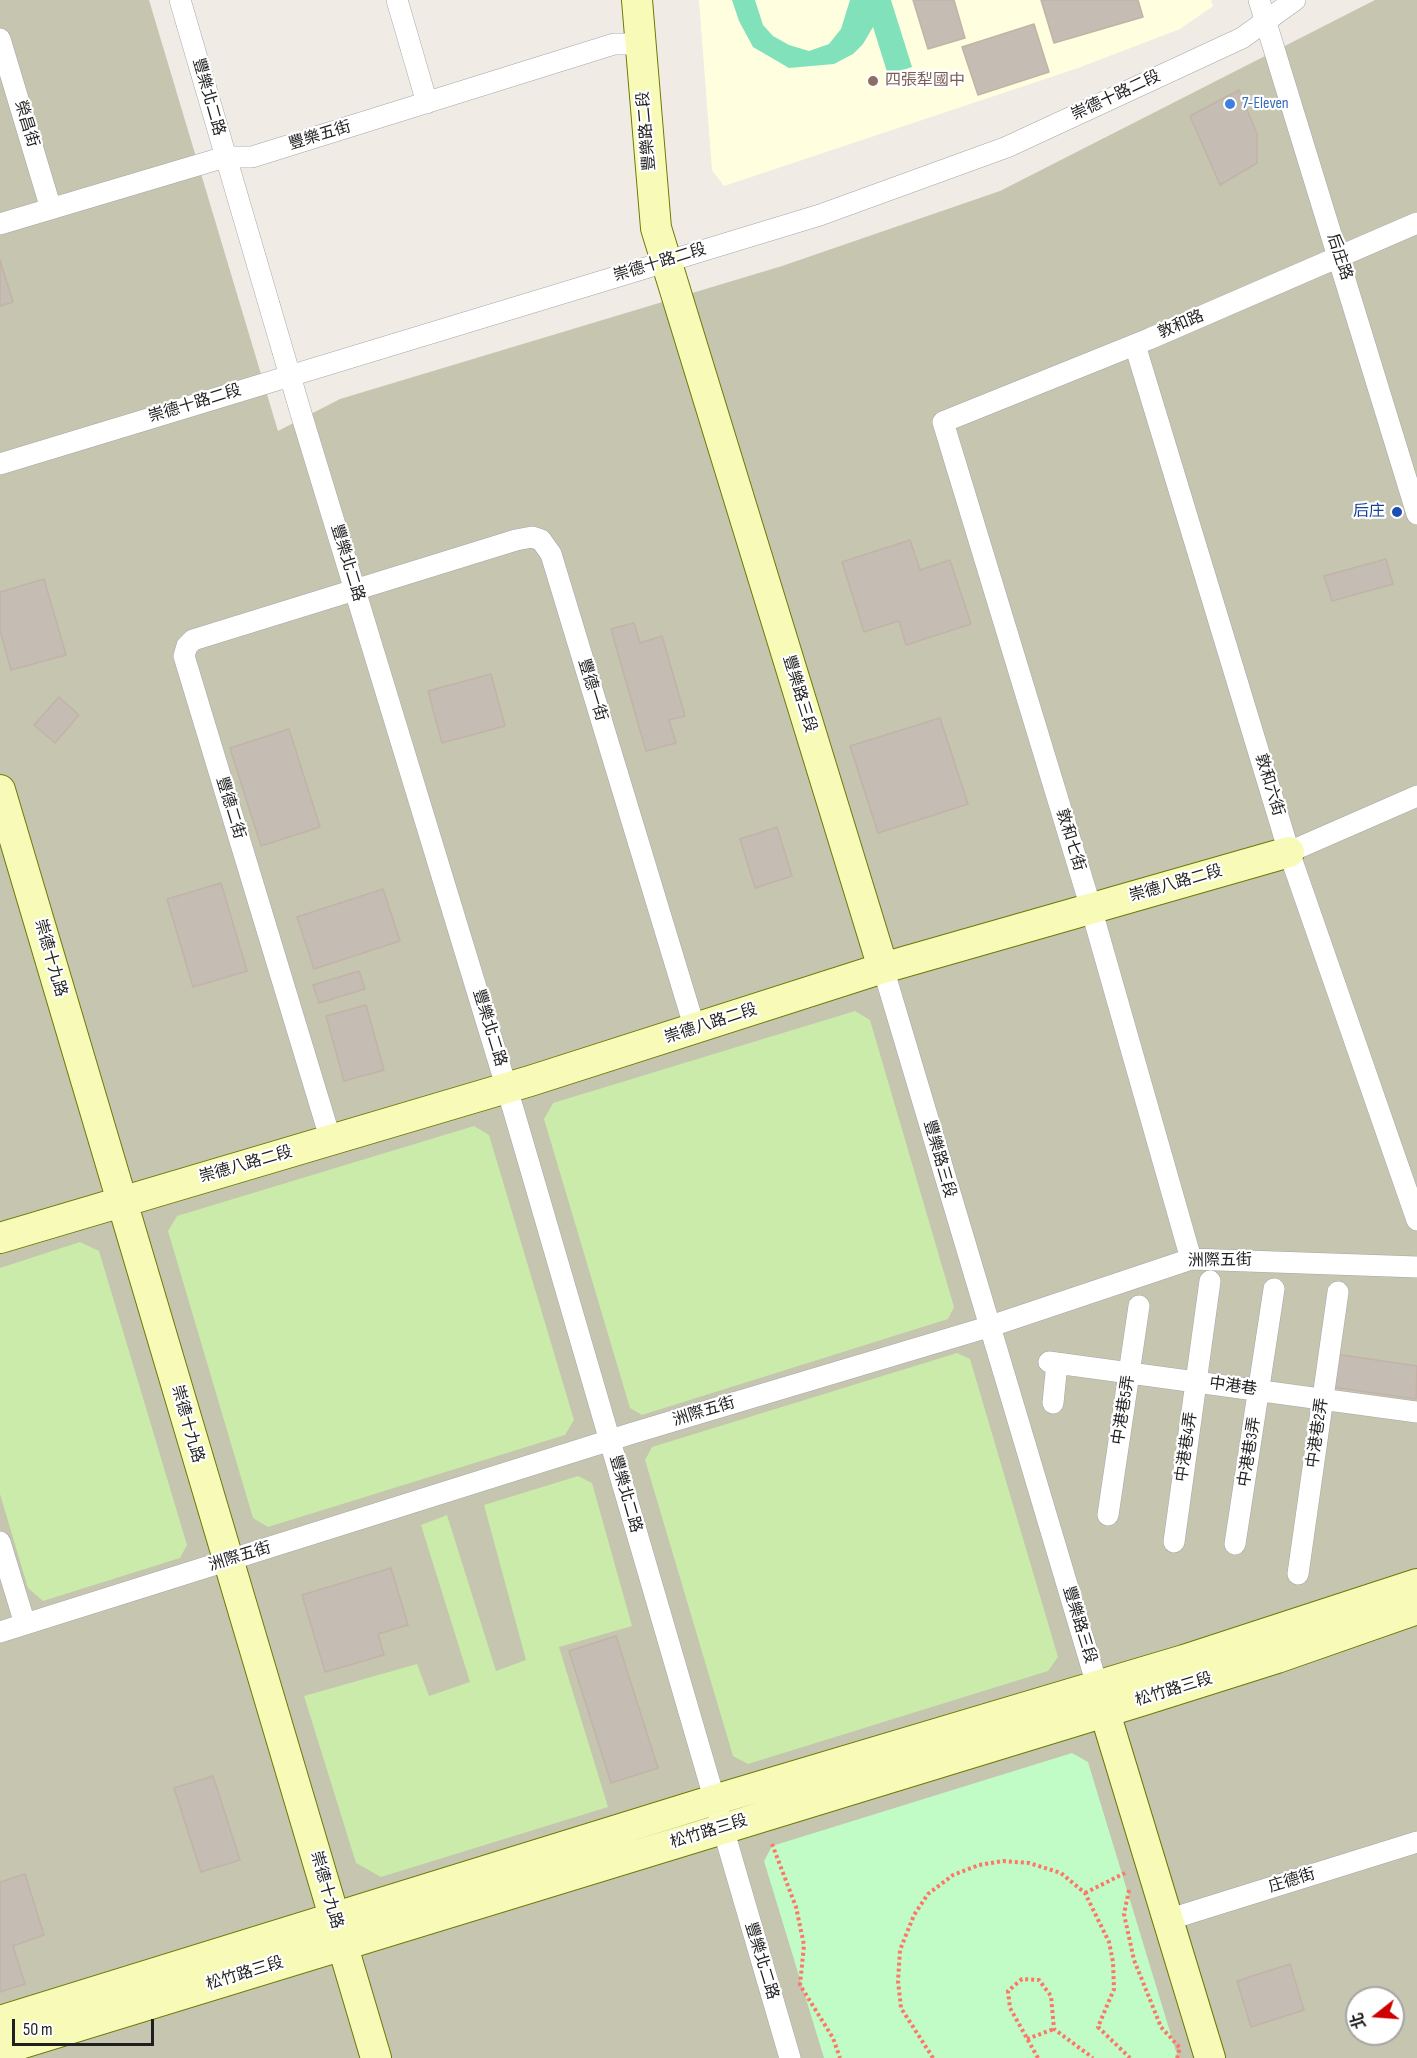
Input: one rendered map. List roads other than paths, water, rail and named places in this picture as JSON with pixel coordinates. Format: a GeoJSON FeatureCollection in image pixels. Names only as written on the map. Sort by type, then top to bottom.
{"type":"FeatureCollection","features":[{"type":"Feature","properties":{"kind":"street","name":"豐樂北二路"},"geometry":{"type":"LineString","coordinates":[[180,0],[290,375],[507,1088],[790,2058]]}},
{"type":"Feature","properties":{"kind":"street"},"geometry":{"type":"LineString","coordinates":[[397,0],[427,103]]}},
{"type":"Feature","properties":{"kind":"street","name":"豐樂路二段"},"geometry":{"type":"LineString","coordinates":[[637,0],[656,228],[666,261]]}},
{"type":"Feature","properties":{"kind":"street","name":"后庄路"},"geometry":{"type":"LineString","coordinates":[[1259,0],[1417,514]]}},
{"type":"Feature","properties":{"kind":"street","name":"崇德十路二段"},"geometry":{"type":"LineString","coordinates":[[0,464],[820,215],[1007,147],[1242,38],[1295,0]]}},
{"type":"Feature","properties":{"kind":"street","name":"榮昌街"},"geometry":{"type":"LineString","coordinates":[[0,39],[51,209]]}},
{"type":"Feature","properties":{"kind":"street","name":"豐樂五街"},"geometry":{"type":"LineString","coordinates":[[0,224],[225,157],[252,157],[614,44],[639,44]]}},
{"type":"Feature","properties":{"kind":"street","name":"敦和路"},"geometry":{"type":"LineString","coordinates":[[943,422],[1135,345],[1417,223]]}},
{"type":"Feature","properties":{"kind":"street","name":"豐樂路三段"},"geometry":{"type":"LineString","coordinates":[[666,261],[883,968],[988,1327],[1210,2058]]}},
{"type":"Feature","properties":{"kind":"street","name":"敦和六街"},"geometry":{"type":"LineString","coordinates":[[1135,345],[1289,852],[1417,1220]]}},
{"type":"Feature","properties":{"kind":"street","name":"敦和七街"},"geometry":{"type":"LineString","coordinates":[[943,422],[1091,908],[1191,1259]]}},
{"type":"Feature","properties":{"kind":"street","name":"豐德一街"},"geometry":{"type":"LineString","coordinates":[[355,590],[516,540],[532,537],[541,540],[551,554],[695,1029]]}},
{"type":"Feature","properties":{"kind":"street","name":"豐德二街"},"geometry":{"type":"LineString","coordinates":[[331,1141],[184,656],[187,646],[193,640],[355,590]]}},
{"type":"Feature","properties":{"kind":"street","name":"崇德十九路"},"geometry":{"type":"LineString","coordinates":[[0,790],[10,857],[121,1202],[376,2058]]}},
{"type":"Feature","properties":{"kind":"street","name":"崇德八路二段"},"geometry":{"type":"LineString","coordinates":[[0,1238],[507,1088],[883,968],[1289,852],[1417,796]]}},
{"type":"Feature","properties":{"kind":"street","name":"洲際五街"},"geometry":{"type":"LineString","coordinates":[[0,1632],[609,1442],[988,1327],[1191,1259],[1417,1267]]}},
{"type":"Feature","properties":{"kind":"street","name":"中港巷4弄"},"geometry":{"type":"LineString","coordinates":[[1173,1542],[1210,1281]]}},
{"type":"Feature","properties":{"kind":"street","name":"中港巷3弄"},"geometry":{"type":"LineString","coordinates":[[1235,1544],[1274,1289]]}},
{"type":"Feature","properties":{"kind":"street","name":"中港巷2弄"},"geometry":{"type":"LineString","coordinates":[[1298,1574],[1338,1292]]}},
{"type":"Feature","properties":{"kind":"street","name":"中港巷5弄"},"geometry":{"type":"LineString","coordinates":[[1108,1515],[1139,1305]]}},
{"type":"Feature","properties":{"kind":"street","name":"中港巷"},"geometry":{"type":"LineString","coordinates":[[1053,1403],[1053,1363],[1417,1412]]}},
{"type":"Feature","properties":{"kind":"street"},"geometry":{"type":"LineString","coordinates":[[0,1542],[25,1624]]}},
{"type":"Feature","properties":{"kind":"street","name":"松竹路三段"},"geometry":{"type":"LineString","coordinates":[[1100,1698],[1260,1636],[1417,1584]]}},
{"type":"Feature","properties":{"kind":"street","name":"松竹路三段"},"geometry":{"type":"LineString","coordinates":[[0,2021],[338,1931],[1100,1698],[1277,1658],[1417,1609]]}},
{"type":"Feature","properties":{"kind":"street","name":"庄德街"},"geometry":{"type":"LineString","coordinates":[[1167,1920],[1417,1842]]}},
{"type":"Feature","properties":{"kind":"street","name":"松竹路三段"},"geometry":{"type":"LineString","coordinates":[[0,2050],[338,1931]]}},
{"type":"Feature","properties":{"kind":"place","name":"四張犁國中"},"geometry":{"type":"Point","coordinates":[873,81]}},
{"type":"Feature","properties":{"kind":"place","name":"7-Eleven"},"geometry":{"type":"Point","coordinates":[1230,104]}},
{"type":"Feature","properties":{"kind":"place","name":"后庄"},"geometry":{"type":"Point","coordinates":[1397,512]}}]}
